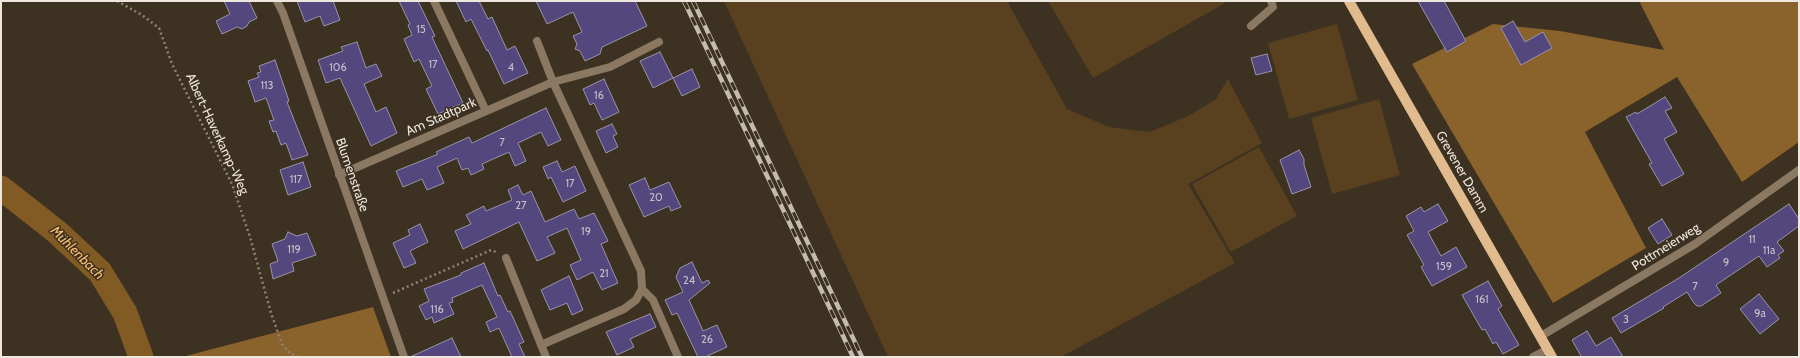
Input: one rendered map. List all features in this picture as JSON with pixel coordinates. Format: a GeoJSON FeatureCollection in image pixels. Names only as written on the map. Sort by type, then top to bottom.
{"type":"FeatureCollection","features":[{"type":"Feature","properties":{"kind":"main road","name":"Grevener Damm"},"geometry":{"type":"LineString","coordinates":[[1349,1],[1550,353]]}},
{"type":"Feature","properties":{"kind":"street","name":"Blumenstraße"},"geometry":{"type":"LineString","coordinates":[[277,1],[283,13],[404,357]]}},
{"type":"Feature","properties":{"kind":"street"},"geometry":{"type":"LineString","coordinates":[[434,1],[486,111]]}},
{"type":"Feature","properties":{"kind":"street"},"geometry":{"type":"LineString","coordinates":[[1251,26],[1273,8],[1271,1]]}},
{"type":"Feature","properties":{"kind":"street"},"geometry":{"type":"LineString","coordinates":[[537,40],[553,82],[641,271],[642,289],[636,300],[624,309],[541,345]]}},
{"type":"Feature","properties":{"kind":"street","name":"Am Stadtpark"},"geometry":{"type":"LineString","coordinates":[[339,175],[553,82],[610,67],[659,42]]}},
{"type":"Feature","properties":{"kind":"street","name":"Pottmeierweg"},"geometry":{"type":"LineString","coordinates":[[1541,336],[1695,244],[1799,170]]}},
{"type":"Feature","properties":{"kind":"street"},"geometry":{"type":"LineString","coordinates":[[506,258],[546,357]]}},
{"type":"Feature","properties":{"kind":"street"},"geometry":{"type":"LineString","coordinates":[[642,289],[653,300],[678,357]]}},
{"type":"Feature","properties":{"kind":"street"},"geometry":{"type":"LineString","coordinates":[[1533,357],[1550,353]]}},
{"type":"Feature","properties":{"kind":"path","name":"Albert-Haverkamp-Weg"},"geometry":{"type":"LineString","coordinates":[[117,1],[142,15],[158,28],[172,64],[232,184],[250,237],[271,313],[282,344],[290,354],[299,357]]}},
{"type":"Feature","properties":{"kind":"path"},"geometry":{"type":"LineString","coordinates":[[383,297],[491,250],[506,258]]}},
{"type":"Feature","properties":{"kind":"shaded area"},"geometry":{"type":"Polygon","coordinates":[[[724,1],[1007,1],[1067,109],[1109,127],[1150,132],[1188,116],[1215,100],[1228,79],[1262,143],[1188,184],[1235,263],[1061,357],[888,357],[724,1]]]}},
{"type":"Feature","properties":{"kind":"shaded area"},"geometry":{"type":"Polygon","coordinates":[[[1048,1],[1224,1],[1225,3],[1093,78],[1048,1]]]}},
{"type":"Feature","properties":{"kind":"shaded area"},"geometry":{"type":"Polygon","coordinates":[[[1639,1],[1799,1],[1799,142],[1742,182],[1677,77],[1585,132],[1646,248],[1553,303],[1412,64],[1493,24],[1560,31],[1664,50],[1639,1]]]}},
{"type":"Feature","properties":{"kind":"shaded area"},"geometry":{"type":"Polygon","coordinates":[[[1337,24],[1358,100],[1289,119],[1268,43],[1337,24]]]}},
{"type":"Feature","properties":{"kind":"shaded area"},"geometry":{"type":"Polygon","coordinates":[[[1379,99],[1400,175],[1332,194],[1311,118],[1379,99]]]}},
{"type":"Feature","properties":{"kind":"shaded area"},"geometry":{"type":"Polygon","coordinates":[[[1259,147],[1297,216],[1231,252],[1192,184],[1259,147]]]}},
{"type":"Feature","properties":{"kind":"shaded area"},"geometry":{"type":"Polygon","coordinates":[[[373,307],[391,357],[182,357],[289,329],[373,307]]]}},
{"type":"Feature","properties":{"kind":"building"},"geometry":{"type":"Polygon","coordinates":[[[224,1],[249,1],[257,18],[249,22],[247,26],[242,29],[237,27],[222,34],[216,21],[230,14],[224,1]]]}},
{"type":"Feature","properties":{"kind":"building"},"geometry":{"type":"Polygon","coordinates":[[[297,1],[333,1],[340,20],[324,26],[320,16],[305,22],[297,1]]]}},
{"type":"Feature","properties":{"kind":"building"},"geometry":{"type":"Polygon","coordinates":[[[399,1],[418,1],[435,36],[432,37],[463,103],[438,114],[426,89],[432,86],[419,59],[414,62],[404,39],[412,35],[408,25],[410,24],[399,1]]]}},
{"type":"Feature","properties":{"kind":"building"},"geometry":{"type":"Polygon","coordinates":[[[456,1],[479,1],[488,19],[492,17],[507,50],[515,46],[528,73],[504,84],[471,19],[466,22],[456,1]]]}},
{"type":"Feature","properties":{"kind":"building"},"geometry":{"type":"Polygon","coordinates":[[[536,1],[635,1],[647,26],[602,47],[600,54],[585,61],[580,51],[575,49],[577,44],[573,36],[582,32],[573,12],[547,24],[536,1]]]}},
{"type":"Feature","properties":{"kind":"building"},"geometry":{"type":"Polygon","coordinates":[[[1418,1],[1444,1],[1466,41],[1447,52],[1418,1]]]}},
{"type":"Feature","properties":{"kind":"building"},"geometry":{"type":"Polygon","coordinates":[[[1513,21],[1525,42],[1543,32],[1552,48],[1521,65],[1501,28],[1513,21]]]}},
{"type":"Feature","properties":{"kind":"building"},"geometry":{"type":"Polygon","coordinates":[[[357,42],[366,68],[376,64],[382,76],[364,84],[376,112],[386,107],[397,133],[371,146],[340,78],[326,83],[318,60],[343,51],[341,47],[357,42]]]}},
{"type":"Feature","properties":{"kind":"building"},"geometry":{"type":"Polygon","coordinates":[[[660,52],[673,78],[653,88],[640,61],[660,52]]]}},
{"type":"Feature","properties":{"kind":"building"},"geometry":{"type":"Polygon","coordinates":[[[1267,54],[1272,71],[1256,75],[1251,58],[1267,54]]]}},
{"type":"Feature","properties":{"kind":"building"},"geometry":{"type":"Polygon","coordinates":[[[275,60],[289,101],[287,102],[308,155],[292,160],[286,143],[281,145],[276,131],[273,132],[269,121],[274,120],[266,98],[255,102],[248,81],[259,77],[257,73],[261,72],[259,66],[275,60]]]}},
{"type":"Feature","properties":{"kind":"building"},"geometry":{"type":"Polygon","coordinates":[[[692,69],[700,87],[682,96],[673,78],[692,69]]]}},
{"type":"Feature","properties":{"kind":"building"},"geometry":{"type":"Polygon","coordinates":[[[604,79],[619,112],[602,120],[594,103],[590,105],[583,89],[604,79]]]}},
{"type":"Feature","properties":{"kind":"building"},"geometry":{"type":"Polygon","coordinates":[[[1665,97],[1672,108],[1665,111],[1677,132],[1664,139],[1684,174],[1662,186],[1649,164],[1652,163],[1626,117],[1636,112],[1637,114],[1665,97]]]}},
{"type":"Feature","properties":{"kind":"building"},"geometry":{"type":"Polygon","coordinates":[[[546,108],[561,140],[548,146],[541,132],[518,143],[526,161],[515,166],[509,152],[482,164],[484,169],[471,175],[468,168],[462,170],[457,158],[437,167],[444,183],[427,190],[422,179],[403,187],[396,171],[438,154],[436,152],[469,137],[472,143],[546,108]]]}},
{"type":"Feature","properties":{"kind":"building"},"geometry":{"type":"Polygon","coordinates":[[[612,124],[617,134],[613,136],[618,147],[606,153],[596,131],[612,124]]]}},
{"type":"Feature","properties":{"kind":"building"},"geometry":{"type":"Polygon","coordinates":[[[1299,150],[1304,159],[1304,165],[1311,187],[1292,194],[1280,160],[1299,150]]]}},
{"type":"Feature","properties":{"kind":"building"},"geometry":{"type":"Polygon","coordinates":[[[557,161],[562,172],[575,166],[586,191],[563,202],[551,177],[548,179],[543,167],[557,161]]]}},
{"type":"Feature","properties":{"kind":"building"},"geometry":{"type":"Polygon","coordinates":[[[303,162],[311,187],[288,195],[280,170],[303,162]]]}},
{"type":"Feature","properties":{"kind":"building"},"geometry":{"type":"Polygon","coordinates":[[[645,178],[650,190],[669,182],[681,207],[671,211],[669,206],[644,217],[629,185],[645,178]]]}},
{"type":"Feature","properties":{"kind":"building"},"geometry":{"type":"Polygon","coordinates":[[[518,185],[523,195],[531,191],[545,222],[574,209],[579,219],[594,213],[608,241],[601,244],[618,283],[602,290],[593,272],[577,280],[570,265],[581,260],[567,228],[547,237],[555,253],[537,261],[519,222],[463,249],[455,231],[471,224],[466,215],[484,206],[486,211],[512,200],[508,190],[518,185]]]}},
{"type":"Feature","properties":{"kind":"building"},"geometry":{"type":"Polygon","coordinates":[[[1438,204],[1448,221],[1428,232],[1441,256],[1456,247],[1467,267],[1432,286],[1421,267],[1424,265],[1407,235],[1414,231],[1406,216],[1421,207],[1424,212],[1438,204]]]}},
{"type":"Feature","properties":{"kind":"building"},"geometry":{"type":"Polygon","coordinates":[[[1789,204],[1799,219],[1799,226],[1777,242],[1784,251],[1778,255],[1780,258],[1767,267],[1759,256],[1716,285],[1721,293],[1701,306],[1697,306],[1694,303],[1687,292],[1663,307],[1664,308],[1621,333],[1612,318],[1679,278],[1789,204]]]}},
{"type":"Feature","properties":{"kind":"building"},"geometry":{"type":"Polygon","coordinates":[[[1662,219],[1672,235],[1658,244],[1648,228],[1662,219]]]}},
{"type":"Feature","properties":{"kind":"building"},"geometry":{"type":"Polygon","coordinates":[[[420,224],[428,242],[410,251],[416,263],[404,268],[393,243],[410,235],[408,230],[420,224]]]}},
{"type":"Feature","properties":{"kind":"building"},"geometry":{"type":"Polygon","coordinates":[[[288,232],[297,236],[307,233],[316,255],[292,263],[294,271],[273,279],[270,264],[278,261],[272,244],[285,239],[288,232]]]}},
{"type":"Feature","properties":{"kind":"building"},"geometry":{"type":"Polygon","coordinates":[[[692,262],[702,283],[708,280],[710,283],[689,300],[703,331],[717,325],[727,347],[705,357],[698,357],[677,313],[672,315],[665,300],[683,292],[676,277],[680,268],[692,262]]]}},
{"type":"Feature","properties":{"kind":"building"},"geometry":{"type":"Polygon","coordinates":[[[484,263],[498,296],[500,295],[508,312],[510,311],[524,342],[519,344],[525,357],[512,357],[499,328],[490,332],[486,322],[497,317],[482,285],[452,298],[453,302],[449,303],[454,314],[434,323],[432,317],[426,320],[419,306],[429,301],[424,289],[461,275],[461,273],[484,263]]]}},
{"type":"Feature","properties":{"kind":"building"},"geometry":{"type":"Polygon","coordinates":[[[569,276],[583,310],[572,315],[567,303],[550,310],[541,290],[569,276]]]}},
{"type":"Feature","properties":{"kind":"building"},"geometry":{"type":"Polygon","coordinates":[[[1488,281],[1502,306],[1498,309],[1519,345],[1503,354],[1496,342],[1493,344],[1485,329],[1482,330],[1462,295],[1488,281]]]}},
{"type":"Feature","properties":{"kind":"building"},"geometry":{"type":"Polygon","coordinates":[[[1759,294],[1779,319],[1760,334],[1740,309],[1759,294]]]}},
{"type":"Feature","properties":{"kind":"building"},"geometry":{"type":"Polygon","coordinates":[[[650,314],[656,327],[630,339],[634,347],[617,355],[606,332],[650,314]]]}},
{"type":"Feature","properties":{"kind":"building"},"geometry":{"type":"Polygon","coordinates":[[[1587,331],[1596,346],[1611,337],[1623,357],[1579,357],[1581,356],[1572,340],[1587,331]]]}},
{"type":"Feature","properties":{"kind":"building"},"geometry":{"type":"Polygon","coordinates":[[[452,338],[461,357],[410,357],[452,338]]]}},
{"type":"Feature","properties":{"kind":"waterway","name":"Mühlenbach"},"geometry":{"type":"LineString","coordinates":[[1,188],[57,232],[100,272],[125,313],[141,357]]}},
{"type":"Feature","properties":{"kind":"railway"},"geometry":{"type":"LineString","coordinates":[[684,1],[853,357]]}},
{"type":"Feature","properties":{"kind":"railway"},"geometry":{"type":"LineString","coordinates":[[693,1],[862,357]]}}]}
